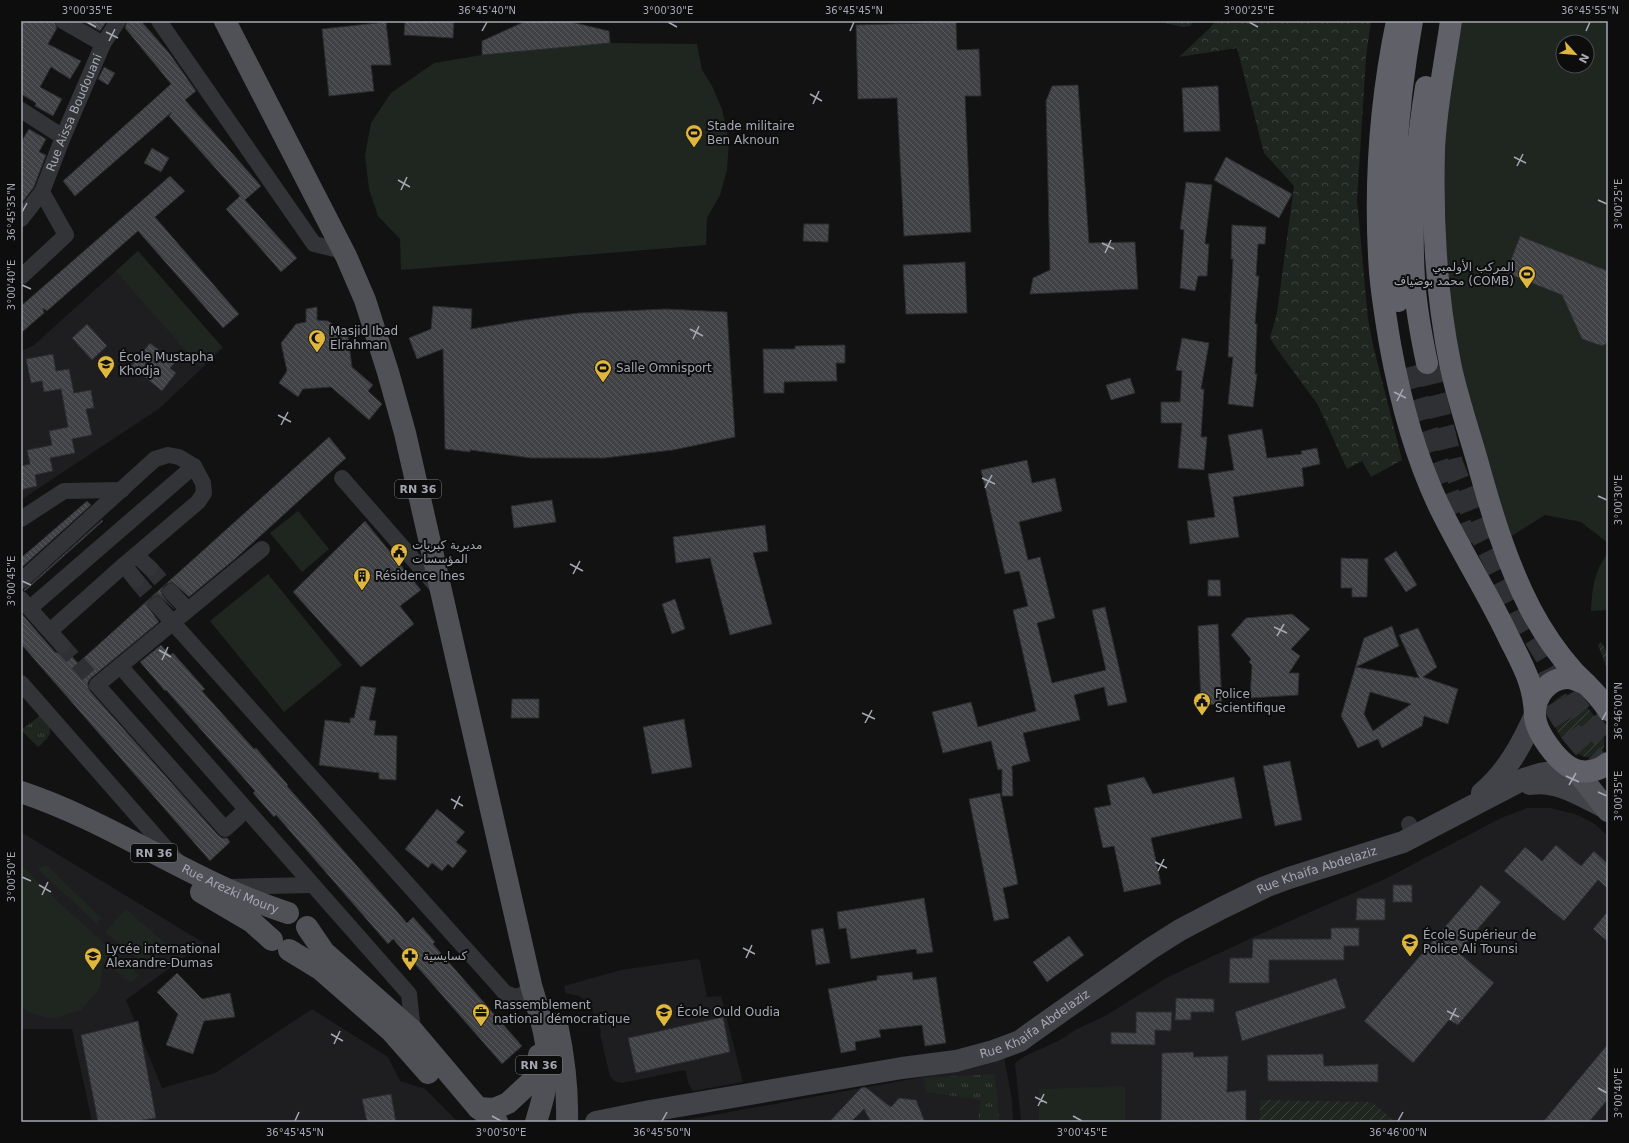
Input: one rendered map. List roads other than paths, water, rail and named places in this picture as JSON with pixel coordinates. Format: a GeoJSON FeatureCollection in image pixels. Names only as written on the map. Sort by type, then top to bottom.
{"type":"FeatureCollection","features":[{"type":"Feature","properties":{"kind":"highway"},"geometry":{"type":"LineString","coordinates":[[1397,21],[1389,60],[1382,111],[1378,186],[1380,272],[1394,363],[1409,428],[1426,477],[1452,532],[1496,610],[1532,688],[1534,698],[1534,715],[1542,734],[1550,747],[1561,760],[1575,771],[1590,771],[1601,768],[1608,763]]}},
{"type":"Feature","properties":{"kind":"highway"},"geometry":{"type":"LineString","coordinates":[[1412,21],[1403,82],[1395,187],[1396,277],[1400,322],[1418,365],[1418,320],[1414,278],[1415,177],[1422,114],[1439,21]]}},
{"type":"Feature","properties":{"kind":"highway"},"geometry":{"type":"LineString","coordinates":[[1451,21],[1437,115],[1434,147],[1437,275],[1441,311],[1451,369],[1502,544],[1530,608],[1541,628],[1567,664],[1608,710]]}},
{"type":"Feature","properties":{"kind":"highway"},"geometry":{"type":"LineString","coordinates":[[1534,715],[1538,697],[1550,684],[1568,678],[1586,684]]}},
{"type":"Feature","properties":{"kind":"main road","name":"RN 36"},"geometry":{"type":"LineString","coordinates":[[225,21],[343,251],[365,300],[386,365],[405,433],[542,1025],[548,1059],[546,1085],[536,1122]]}},
{"type":"Feature","properties":{"kind":"main road","name":"RN 36"},"geometry":{"type":"LineString","coordinates":[[236,21],[375,294],[387,332],[409,406],[556,1023],[568,1095],[566,1122]]}},
{"type":"Feature","properties":{"kind":"main road"},"geometry":{"type":"LineString","coordinates":[[1575,771],[1607,803]]}},
{"type":"Feature","properties":{"kind":"main road","name":"Rue Arezki Moury"},"geometry":{"type":"LineString","coordinates":[[21,792],[71,811],[216,885],[245,898],[288,913]]}},
{"type":"Feature","properties":{"kind":"main road","name":"Rue Arezki Moury"},"geometry":{"type":"LineString","coordinates":[[21,807],[69,826],[211,897],[252,922],[281,945],[320,969],[391,1031],[476,1115],[497,1122]]}},
{"type":"Feature","properties":{"kind":"main road"},"geometry":{"type":"LineString","coordinates":[[288,913],[298,915],[302,918],[307,927],[308,933],[303,943],[294,949],[281,945],[271,934],[273,922],[282,914],[288,913]]}},
{"type":"Feature","properties":{"kind":"main road","name":"Rue Arezki Moury"},"geometry":{"type":"LineString","coordinates":[[307,927],[329,958],[413,1031],[476,1115]]}},
{"type":"Feature","properties":{"kind":"main road","name":"RN 36"},"geometry":{"type":"LineString","coordinates":[[476,1115],[504,1106],[534,1079],[538,1071],[539,1051],[532,985]]}},
{"type":"Feature","properties":{"kind":"main road"},"geometry":{"type":"LineString","coordinates":[[536,1122],[552,1118],[566,1122]]}},
{"type":"Feature","properties":{"kind":"street","name":"Rue Aissa Boudouani"},"geometry":{"type":"LineString","coordinates":[[21,219],[42,192],[63,137],[103,44],[63,21]]}},
{"type":"Feature","properties":{"kind":"street"},"geometry":{"type":"LineString","coordinates":[[103,44],[118,21]]}},
{"type":"Feature","properties":{"kind":"street"},"geometry":{"type":"LineString","coordinates":[[159,21],[314,244],[343,251]]}},
{"type":"Feature","properties":{"kind":"street"},"geometry":{"type":"LineString","coordinates":[[21,110],[63,137]]}},
{"type":"Feature","properties":{"kind":"street"},"geometry":{"type":"LineString","coordinates":[[21,277],[66,234],[42,192]]}},
{"type":"Feature","properties":{"kind":"street"},"geometry":{"type":"LineString","coordinates":[[21,581],[155,459],[168,455],[179,457],[194,466],[203,483],[204,493],[198,502],[136,554],[50,631]]}},
{"type":"Feature","properties":{"kind":"street"},"geometry":{"type":"LineString","coordinates":[[62,645],[25,604],[194,466]]}},
{"type":"Feature","properties":{"kind":"street"},"geometry":{"type":"LineString","coordinates":[[342,478],[441,591]]}},
{"type":"Feature","properties":{"kind":"street"},"geometry":{"type":"LineString","coordinates":[[21,519],[64,491],[122,490]]}},
{"type":"Feature","properties":{"kind":"street"},"geometry":{"type":"LineString","coordinates":[[246,810],[225,829],[97,685],[262,549]]}},
{"type":"Feature","properties":{"kind":"street"},"geometry":{"type":"LineString","coordinates":[[136,554],[150,568]]}},
{"type":"Feature","properties":{"kind":"street"},"geometry":{"type":"LineString","coordinates":[[124,565],[136,580]]}},
{"type":"Feature","properties":{"kind":"street"},"geometry":{"type":"LineString","coordinates":[[171,592],[188,610]]}},
{"type":"Feature","properties":{"kind":"street"},"geometry":{"type":"LineString","coordinates":[[157,605],[505,993],[516,997],[521,996],[532,985]]}},
{"type":"Feature","properties":{"kind":"street"},"geometry":{"type":"LineString","coordinates":[[120,666],[409,994],[413,1031]]}},
{"type":"Feature","properties":{"kind":"street"},"geometry":{"type":"LineString","coordinates":[[21,683],[185,869]]}},
{"type":"Feature","properties":{"kind":"street"},"geometry":{"type":"LineString","coordinates":[[1437,824],[1479,796],[1498,778],[1521,745],[1534,715]]}},
{"type":"Feature","properties":{"kind":"street"},"geometry":{"type":"LineString","coordinates":[[1437,824],[1524,779],[1540,774],[1575,771]]}},
{"type":"Feature","properties":{"kind":"street"},"geometry":{"type":"LineString","coordinates":[[1475,805],[1521,786],[1541,783],[1563,788],[1607,803]]}},
{"type":"Feature","properties":{"kind":"street","name":"Rue Khaifa Abdelaziz"},"geometry":{"type":"LineString","coordinates":[[596,1122],[663,1108],[902,1068],[956,1061],[992,1051],[1020,1041],[1150,949],[1180,930],[1222,908],[1265,887],[1289,878],[1389,847],[1412,830],[1437,824]]}},
{"type":"Feature","properties":{"kind":"street"},"geometry":{"type":"LineString","coordinates":[[216,885],[239,887],[312,885]]}},
{"type":"Feature","properties":{"kind":"tunnel"},"geometry":{"type":"LineString","coordinates":[[1427,363],[1452,463],[1480,534],[1521,615],[1557,675],[1577,707],[1608,744]]}},
{"type":"Feature","properties":{"kind":"tunnel"},"geometry":{"type":"LineString","coordinates":[[1409,367],[1436,459],[1470,548]]}},
{"type":"Feature","properties":{"kind":"tunnel"},"geometry":{"type":"LineString","coordinates":[[150,568],[171,592]]}},
{"type":"Feature","properties":{"kind":"tunnel"},"geometry":{"type":"LineString","coordinates":[[136,580],[157,605]]}},
{"type":"Feature","properties":{"kind":"tunnel"},"geometry":{"type":"LineString","coordinates":[[62,645],[97,685]]}},
{"type":"Feature","properties":{"kind":"tunnel"},"geometry":{"type":"LineString","coordinates":[[1537,674],[1554,706],[1576,739],[1608,771]]}},
{"type":"Feature","properties":{"kind":"place","name":"Stade militaire Ben Aknoun"},"geometry":{"type":"Point","coordinates":[694,148]}},
{"type":"Feature","properties":{"kind":"place","name":"المركب الأولمبي محمد بوضياف (COMB)"},"geometry":{"type":"Point","coordinates":[1527,289]}},
{"type":"Feature","properties":{"kind":"place","name":"Masjid Ibad Elrahman"},"geometry":{"type":"Point","coordinates":[317,353]}},
{"type":"Feature","properties":{"kind":"place","name":"École Mustapha Khodja"},"geometry":{"type":"Point","coordinates":[106,379]}},
{"type":"Feature","properties":{"kind":"place","name":"Salle Omnisport"},"geometry":{"type":"Point","coordinates":[603,383]}},
{"type":"Feature","properties":{"kind":"place","name":"مديرية كبريات المؤسسات"},"geometry":{"type":"Point","coordinates":[399,567]}},
{"type":"Feature","properties":{"kind":"place","name":"Résidence Ines"},"geometry":{"type":"Point","coordinates":[362,591]}},
{"type":"Feature","properties":{"kind":"place","name":"Police Scientifique"},"geometry":{"type":"Point","coordinates":[1202,716]}},
{"type":"Feature","properties":{"kind":"place","name":"École Supérieur de Police Ali Tounsi"},"geometry":{"type":"Point","coordinates":[1410,957]}},
{"type":"Feature","properties":{"kind":"place","name":"Lycée international Alexandre-Dumas"},"geometry":{"type":"Point","coordinates":[93,971]}},
{"type":"Feature","properties":{"kind":"place","name":"كسايسية"},"geometry":{"type":"Point","coordinates":[410,971]}},
{"type":"Feature","properties":{"kind":"place","name":"Rassemblement national démocratique"},"geometry":{"type":"Point","coordinates":[481,1027]}},
{"type":"Feature","properties":{"kind":"place","name":"École Ould Oudia"},"geometry":{"type":"Point","coordinates":[664,1027]}}]}
